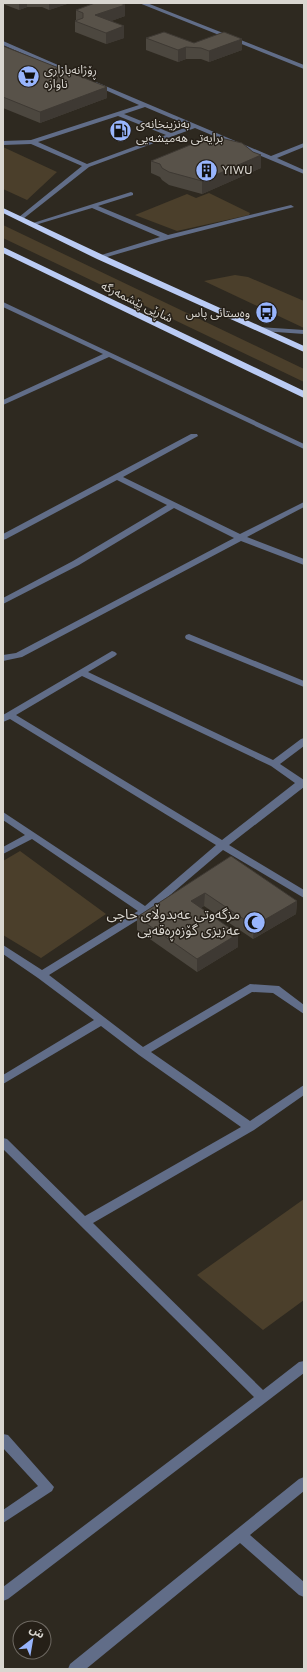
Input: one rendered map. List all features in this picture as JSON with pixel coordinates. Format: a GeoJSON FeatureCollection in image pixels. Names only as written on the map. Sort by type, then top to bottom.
{"type":"FeatureCollection","features":[{"type":"Feature","properties":{"kind":"highway","name":"شاڕێی پێشمەرگە"},"geometry":{"type":"LineString","coordinates":[[3,210],[100,257],[304,349]]}},
{"type":"Feature","properties":{"kind":"highway","name":"شاڕێی پێشمەرگە"},"geometry":{"type":"LineString","coordinates":[[3,250],[304,395]]}},
{"type":"Feature","properties":{"kind":"street"},"geometry":{"type":"LineString","coordinates":[[142,3],[304,67]]}},
{"type":"Feature","properties":{"kind":"street"},"geometry":{"type":"LineString","coordinates":[[3,43],[81,77]]}},
{"type":"Feature","properties":{"kind":"street"},"geometry":{"type":"LineString","coordinates":[[88,80],[304,172]]}},
{"type":"Feature","properties":{"kind":"street"},"geometry":{"type":"LineString","coordinates":[[3,143],[32,142],[120,114],[144,104]]}},
{"type":"Feature","properties":{"kind":"street"},"geometry":{"type":"LineString","coordinates":[[120,114],[171,135]]}},
{"type":"Feature","properties":{"kind":"street"},"geometry":{"type":"LineString","coordinates":[[21,218],[87,166],[196,126]]}},
{"type":"Feature","properties":{"kind":"street"},"geometry":{"type":"LineString","coordinates":[[32,142],[87,166]]}},
{"type":"Feature","properties":{"kind":"street"},"geometry":{"type":"LineString","coordinates":[[271,158],[304,145]]}},
{"type":"Feature","properties":{"kind":"street"},"geometry":{"type":"LineString","coordinates":[[33,224],[131,194]]}},
{"type":"Feature","properties":{"kind":"street"},"geometry":{"type":"LineString","coordinates":[[92,206],[166,237]]}},
{"type":"Feature","properties":{"kind":"street"},"geometry":{"type":"LineString","coordinates":[[100,257],[166,237],[291,207]]}},
{"type":"Feature","properties":{"kind":"street"},"geometry":{"type":"LineString","coordinates":[[3,304],[304,447]]}},
{"type":"Feature","properties":{"kind":"street"},"geometry":{"type":"LineString","coordinates":[[262,329],[304,332]]}},
{"type":"Feature","properties":{"kind":"street"},"geometry":{"type":"LineString","coordinates":[[3,403],[109,354]]}},
{"type":"Feature","properties":{"kind":"street"},"geometry":{"type":"LineString","coordinates":[[3,537],[194,436]]}},
{"type":"Feature","properties":{"kind":"street"},"geometry":{"type":"LineString","coordinates":[[117,476],[240,537],[304,562]]}},
{"type":"Feature","properties":{"kind":"street"},"geometry":{"type":"LineString","coordinates":[[3,658],[19,655],[304,504]]}},
{"type":"Feature","properties":{"kind":"street"},"geometry":{"type":"LineString","coordinates":[[3,601],[76,563],[173,505]]}},
{"type":"Feature","properties":{"kind":"street"},"geometry":{"type":"LineString","coordinates":[[189,637],[304,684]]}},
{"type":"Feature","properties":{"kind":"street"},"geometry":{"type":"LineString","coordinates":[[112,654],[7,717],[304,895]]}},
{"type":"Feature","properties":{"kind":"street"},"geometry":{"type":"LineString","coordinates":[[42,975],[145,911],[222,845],[302,784],[274,764],[81,672]]}},
{"type":"Feature","properties":{"kind":"street"},"geometry":{"type":"LineString","coordinates":[[274,764],[304,741]]}},
{"type":"Feature","properties":{"kind":"street"},"geometry":{"type":"LineString","coordinates":[[3,815],[145,911]]}},
{"type":"Feature","properties":{"kind":"street"},"geometry":{"type":"LineString","coordinates":[[3,852],[32,835]]}},
{"type":"Feature","properties":{"kind":"street"},"geometry":{"type":"LineString","coordinates":[[3,950],[42,975],[100,1021],[250,1127]]}},
{"type":"Feature","properties":{"kind":"street"},"geometry":{"type":"LineString","coordinates":[[143,1052],[250,988],[275,989],[304,1010]]}},
{"type":"Feature","properties":{"kind":"street"},"geometry":{"type":"LineString","coordinates":[[3,1080],[100,1021]]}},
{"type":"Feature","properties":{"kind":"street"},"geometry":{"type":"LineString","coordinates":[[84,1222],[250,1127],[304,1089]]}},
{"type":"Feature","properties":{"kind":"street"},"geometry":{"type":"LineString","coordinates":[[3,1142],[262,1398]]}},
{"type":"Feature","properties":{"kind":"street"},"geometry":{"type":"LineString","coordinates":[[3,1595],[304,1366]]}},
{"type":"Feature","properties":{"kind":"street"},"geometry":{"type":"LineString","coordinates":[[3,1439],[47,1487],[3,1517]]}},
{"type":"Feature","properties":{"kind":"street"},"geometry":{"type":"LineString","coordinates":[[75,1669],[304,1482]]}},
{"type":"Feature","properties":{"kind":"street"},"geometry":{"type":"LineString","coordinates":[[240,1535],[304,1591]]}},
{"type":"Feature","properties":{"kind":"shaded area"},"geometry":{"type":"Polygon","coordinates":[[[3,147],[57,172],[27,200],[3,189],[3,147]]]}},
{"type":"Feature","properties":{"kind":"shaded area"},"geometry":{"type":"Polygon","coordinates":[[[209,193],[250,213],[249,215],[177,231],[135,215],[187,194],[196,198],[209,193]]]}},
{"type":"Feature","properties":{"kind":"shaded area"},"geometry":{"type":"Polygon","coordinates":[[[3,225],[304,369],[304,382],[3,238],[3,225]]]}},
{"type":"Feature","properties":{"kind":"shaded area"},"geometry":{"type":"Polygon","coordinates":[[[235,275],[248,277],[304,301],[304,328],[204,281],[235,275]]]}},
{"type":"Feature","properties":{"kind":"shaded area"},"geometry":{"type":"Polygon","coordinates":[[[20,851],[106,914],[41,958],[3,935],[3,861],[20,851]]]}},
{"type":"Feature","properties":{"kind":"shaded area"},"geometry":{"type":"Polygon","coordinates":[[[304,1199],[304,1300],[263,1330],[197,1275],[304,1199]]]}},
{"type":"Feature","properties":{"kind":"building"},"geometry":{"type":"Polygon","coordinates":[[[95,3],[120,3],[125,5],[95,15],[124,26],[106,33],[75,21],[83,18],[83,13],[76,10],[95,3]]]}},
{"type":"Feature","properties":{"kind":"building"},"geometry":{"type":"Polygon","coordinates":[[[164,32],[194,43],[224,32],[242,39],[209,51],[201,48],[186,47],[178,50],[146,38],[164,32]]]}},
{"type":"Feature","properties":{"kind":"building","name":"ڕۆژانەبازاڕی ناوازە"},"geometry":{"type":"Polygon","coordinates":[[[3,46],[107,87],[40,112],[3,97],[3,46]]]}},
{"type":"Feature","properties":{"kind":"building"},"geometry":{"type":"Polygon","coordinates":[[[212,136],[242,143],[253,152],[261,155],[202,181],[169,172],[162,168],[160,164],[151,161],[212,136]]]}},
{"type":"Feature","properties":{"kind":"building","name":"مزگەوتی عەبدوڵای حاجی عەزیزی گۆزەڕەقەیی"},"geometry":{"type":"Polygon","coordinates":[[[231,856],[297,901],[254,926],[205,893],[191,901],[238,934],[197,959],[137,917],[231,856]]]}},
{"type":"Feature","properties":{"kind":"place","name":"ڕۆژانەبازاڕی ناوازە"},"geometry":{"type":"Point","coordinates":[29,77]}},
{"type":"Feature","properties":{"kind":"place","name":"بەنزینخانەی برایەتی هەمیشەیی"},"geometry":{"type":"Point","coordinates":[121,131]}},
{"type":"Feature","properties":{"kind":"place","name":"YIWU"},"geometry":{"type":"Point","coordinates":[206,170]}},
{"type":"Feature","properties":{"kind":"place","name":"وەستانی پاس"},"geometry":{"type":"Point","coordinates":[266,313]}},
{"type":"Feature","properties":{"kind":"place","name":"مزگەوتی عەبدوڵای حاجی عەزیزی گۆزەڕەقەیی"},"geometry":{"type":"Point","coordinates":[255,922]}}]}
